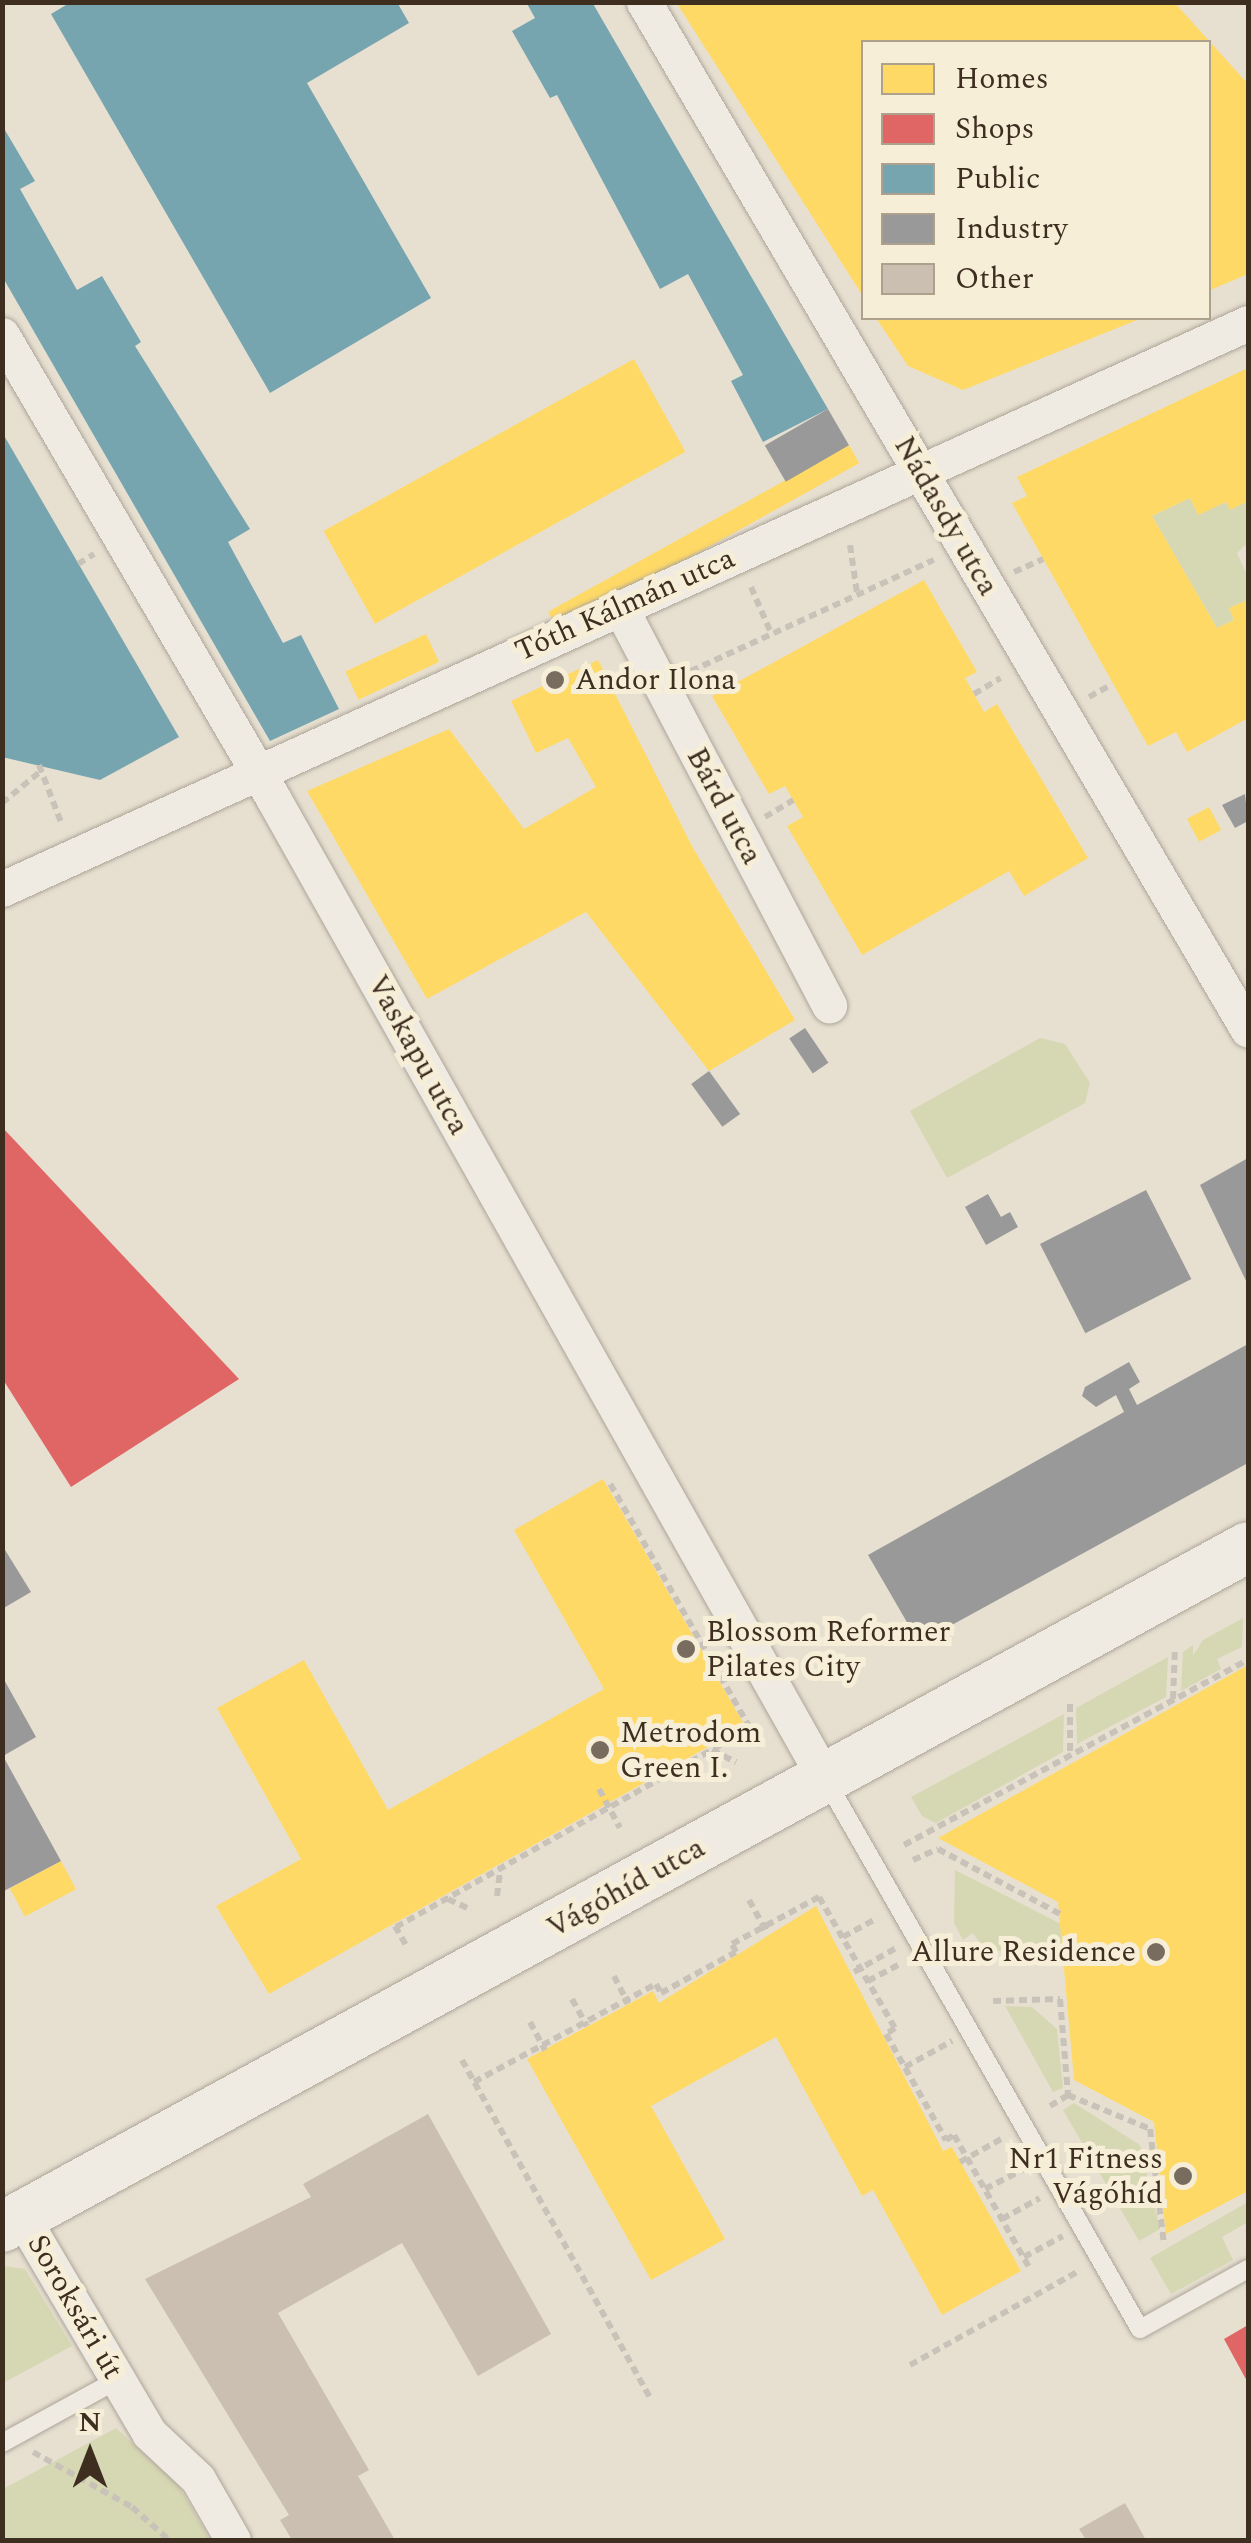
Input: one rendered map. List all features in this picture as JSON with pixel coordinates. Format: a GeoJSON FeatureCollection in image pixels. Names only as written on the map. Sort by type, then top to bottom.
{"type":"FeatureCollection","features":[{"type":"Feature","properties":{"kind":"street","name":"Nádasdy utca"},"geometry":{"type":"LineString","coordinates":[[644,2],[1248,1030]]}},
{"type":"Feature","properties":{"kind":"street","name":"Tóth Kálmán utca"},"geometry":{"type":"LineString","coordinates":[[2,888],[1248,322]]}},
{"type":"Feature","properties":{"kind":"street","name":"Vaskapu utca"},"geometry":{"type":"LineString","coordinates":[[2,335],[259,772],[825,1779]]}},
{"type":"Feature","properties":{"kind":"street","name":"Bárd utca"},"geometry":{"type":"LineString","coordinates":[[620,607],[829,1005]]}},
{"type":"Feature","properties":{"kind":"street","name":"Vágóhíd utca"},"geometry":{"type":"LineString","coordinates":[[12,2222],[1248,1547]]}},
{"type":"Feature","properties":{"kind":"street","name":"Soroksári út"},"geometry":{"type":"LineString","coordinates":[[12,2222],[149,2433],[198,2479],[233,2540]]}},
{"type":"Feature","properties":{"kind":"lane"},"geometry":{"type":"LineString","coordinates":[[825,1779],[1140,2329],[1248,2269]]}},
{"type":"Feature","properties":{"kind":"lane"},"geometry":{"type":"LineString","coordinates":[[4,2442],[117,2380]]}},
{"type":"Feature","properties":{"kind":"path"},"geometry":{"type":"LineString","coordinates":[[850,545],[857,593]]}},
{"type":"Feature","properties":{"kind":"path"},"geometry":{"type":"LineString","coordinates":[[78,564],[95,554]]}},
{"type":"Feature","properties":{"kind":"path"},"geometry":{"type":"LineString","coordinates":[[691,670],[934,560]]}},
{"type":"Feature","properties":{"kind":"path"},"geometry":{"type":"LineString","coordinates":[[751,587],[770,633]]}},
{"type":"Feature","properties":{"kind":"path"},"geometry":{"type":"LineString","coordinates":[[974,694],[1002,678]]}},
{"type":"Feature","properties":{"kind":"path"},"geometry":{"type":"LineString","coordinates":[[2,803],[40,768],[63,829]]}},
{"type":"Feature","properties":{"kind":"path"},"geometry":{"type":"LineString","coordinates":[[609,1482],[762,1748]]}},
{"type":"Feature","properties":{"kind":"path"},"geometry":{"type":"LineString","coordinates":[[1173,1700],[1175,1646]]}},
{"type":"Feature","properties":{"kind":"path"},"geometry":{"type":"LineString","coordinates":[[904,1845],[1248,1660],[1248,1647]]}},
{"type":"Feature","properties":{"kind":"path"},"geometry":{"type":"LineString","coordinates":[[1070,1704],[1070,1756]]}},
{"type":"Feature","properties":{"kind":"path"},"geometry":{"type":"LineString","coordinates":[[407,1947],[395,1926],[760,1722]]}},
{"type":"Feature","properties":{"kind":"path"},"geometry":{"type":"LineString","coordinates":[[710,1750],[736,1762]]}},
{"type":"Feature","properties":{"kind":"path"},"geometry":{"type":"LineString","coordinates":[[599,1789],[620,1828]]}},
{"type":"Feature","properties":{"kind":"path"},"geometry":{"type":"LineString","coordinates":[[913,1860],[938,1849],[1060,1914]]}},
{"type":"Feature","properties":{"kind":"path"},"geometry":{"type":"LineString","coordinates":[[498,1896],[500,1869]]}},
{"type":"Feature","properties":{"kind":"path"},"geometry":{"type":"LineString","coordinates":[[474,2082],[656,1984],[662,1993],[736,1952],[732,1944],[765,1930],[819,1897],[857,1970],[895,2028],[886,2034],[904,2067],[946,2140],[954,2135],[964,2160],[1030,2266]]}},
{"type":"Feature","properties":{"kind":"path"},"geometry":{"type":"LineString","coordinates":[[446,1899],[472,1910]]}},
{"type":"Feature","properties":{"kind":"path"},"geometry":{"type":"LineString","coordinates":[[750,1900],[765,1930]]}},
{"type":"Feature","properties":{"kind":"path"},"geometry":{"type":"LineString","coordinates":[[843,1937],[898,1906]]}},
{"type":"Feature","properties":{"kind":"path"},"geometry":{"type":"LineString","coordinates":[[857,1970],[920,1943]]}},
{"type":"Feature","properties":{"kind":"path"},"geometry":{"type":"LineString","coordinates":[[868,1982],[920,1943]]}},
{"type":"Feature","properties":{"kind":"path"},"geometry":{"type":"LineString","coordinates":[[614,1976],[628,2002]]}},
{"type":"Feature","properties":{"kind":"path"},"geometry":{"type":"LineString","coordinates":[[572,1999],[586,2024]]}},
{"type":"Feature","properties":{"kind":"path"},"geometry":{"type":"LineString","coordinates":[[993,2001],[1064,1999],[1068,2096]]}},
{"type":"Feature","properties":{"kind":"path"},"geometry":{"type":"LineString","coordinates":[[530,2022],[543,2047]]}},
{"type":"Feature","properties":{"kind":"path"},"geometry":{"type":"LineString","coordinates":[[904,2067],[971,2030]]}},
{"type":"Feature","properties":{"kind":"path"},"geometry":{"type":"LineString","coordinates":[[462,2060],[651,2399]]}},
{"type":"Feature","properties":{"kind":"path"},"geometry":{"type":"LineString","coordinates":[[1050,2106],[1068,2096]]}},
{"type":"Feature","properties":{"kind":"path"},"geometry":{"type":"LineString","coordinates":[[1068,2096],[1150,2129],[1164,2244]]}},
{"type":"Feature","properties":{"kind":"path"},"geometry":{"type":"LineString","coordinates":[[964,2160],[1025,2126]]}},
{"type":"Feature","properties":{"kind":"path"},"geometry":{"type":"LineString","coordinates":[[985,2189],[1044,2159]]}},
{"type":"Feature","properties":{"kind":"path"},"geometry":{"type":"LineString","coordinates":[[1002,2218],[1060,2188]]}},
{"type":"Feature","properties":{"kind":"path"},"geometry":{"type":"LineString","coordinates":[[1024,2257],[1082,2226]]}},
{"type":"Feature","properties":{"kind":"path"},"geometry":{"type":"LineString","coordinates":[[910,2366],[1100,2259]]}},
{"type":"Feature","properties":{"kind":"path"},"geometry":{"type":"LineString","coordinates":[[4,2442],[132,2507],[169,2540]]}},
{"type":"Feature","properties":{"kind":"green space"},"geometry":{"type":"Polygon","coordinates":[[[1190,498],[1198,514],[1226,502],[1230,509],[1248,501],[1248,542],[1237,553],[1248,577],[1248,600],[1229,608],[1234,620],[1217,628],[1152,516],[1190,498]]]}},
{"type":"Feature","properties":{"kind":"green space"},"geometry":{"type":"Polygon","coordinates":[[[1040,1038],[1065,1044],[1090,1083],[1085,1103],[947,1178],[910,1111],[1040,1038]]]}},
{"type":"Feature","properties":{"kind":"green space"},"geometry":{"type":"Polygon","coordinates":[[[1243,1618],[1242,1647],[1217,1659],[1221,1669],[1181,1691],[1183,1652],[1193,1645],[1193,1656],[1203,1640],[1243,1618]]]}},
{"type":"Feature","properties":{"kind":"green space"},"geometry":{"type":"Polygon","coordinates":[[[1168,1657],[1166,1697],[1077,1744],[1076,1708],[1168,1657]]]}},
{"type":"Feature","properties":{"kind":"green space"},"geometry":{"type":"Polygon","coordinates":[[[1064,1714],[1063,1752],[936,1823],[922,1816],[911,1797],[1064,1714]]]}},
{"type":"Feature","properties":{"kind":"green space"},"geometry":{"type":"Polygon","coordinates":[[[955,1870],[1061,1924],[1063,1945],[986,1952],[973,1933],[963,1940],[954,1923],[955,1870]]]}},
{"type":"Feature","properties":{"kind":"green space"},"geometry":{"type":"Polygon","coordinates":[[[1005,2006],[1032,2007],[1057,2029],[1063,2088],[1053,2092],[1005,2006]]]}},
{"type":"Feature","properties":{"kind":"green space"},"geometry":{"type":"Polygon","coordinates":[[[1074,2103],[1140,2145],[1160,2229],[1139,2241],[1063,2110],[1074,2103]]]}},
{"type":"Feature","properties":{"kind":"green space"},"geometry":{"type":"Polygon","coordinates":[[[1248,2202],[1248,2222],[1222,2237],[1233,2260],[1171,2294],[1150,2258],[1248,2202]]]}},
{"type":"Feature","properties":{"kind":"green space"},"geometry":{"type":"Polygon","coordinates":[[[3,2266],[25,2269],[72,2346],[3,2383],[3,2266]]]}},
{"type":"Feature","properties":{"kind":"green space"},"geometry":{"type":"Polygon","coordinates":[[[116,2428],[179,2486],[210,2540],[3,2540],[3,2489],[116,2428]]]}},
{"type":"Feature","properties":{"kind":"building: Homes"},"geometry":{"type":"Polygon","coordinates":[[[676,2],[1174,2],[1208,40],[861,40],[861,293],[676,2]]]}},
{"type":"Feature","properties":{"kind":"building: Homes"},"geometry":{"type":"Polygon","coordinates":[[[1211,43],[1248,84],[1248,274],[1211,290],[1211,43]]]}},
{"type":"Feature","properties":{"kind":"building: Homes"},"geometry":{"type":"Polygon","coordinates":[[[877,320],[1137,320],[963,390],[908,366],[877,320]]]}},
{"type":"Feature","properties":{"kind":"building: Homes"},"geometry":{"type":"Polygon","coordinates":[[[634,359],[685,452],[375,624],[324,531],[634,359]]]}},
{"type":"Feature","properties":{"kind":"building: Homes"},"geometry":{"type":"Polygon","coordinates":[[[1248,368],[1248,501],[1230,510],[1226,502],[1198,515],[1190,498],[1152,516],[1217,628],[1234,620],[1229,608],[1248,600],[1248,718],[1187,752],[1176,732],[1148,746],[1012,503],[1027,496],[1017,477],[1248,368]]]}},
{"type":"Feature","properties":{"kind":"building: Homes"},"geometry":{"type":"Polygon","coordinates":[[[849,445],[859,463],[558,630],[548,612],[849,445]]]}},
{"type":"Feature","properties":{"kind":"building: Homes"},"geometry":{"type":"Polygon","coordinates":[[[924,580],[977,672],[965,678],[984,712],[997,704],[1088,858],[1024,896],[1009,871],[862,955],[787,826],[803,817],[785,786],[769,794],[712,696],[924,580]]]}},
{"type":"Feature","properties":{"kind":"building: Homes"},"geometry":{"type":"Polygon","coordinates":[[[426,634],[439,662],[358,700],[345,672],[426,634]]]}},
{"type":"Feature","properties":{"kind":"building: Homes"},"geometry":{"type":"Polygon","coordinates":[[[598,660],[693,848],[795,1020],[709,1071],[586,912],[427,999],[307,791],[449,729],[524,829],[596,787],[568,738],[536,753],[511,701],[598,660]]]}},
{"type":"Feature","properties":{"kind":"building: Homes"},"geometry":{"type":"Polygon","coordinates":[[[1209,807],[1221,830],[1199,842],[1187,819],[1209,807]]]}},
{"type":"Feature","properties":{"kind":"building: Homes","name":"Metrodom Green I."},"geometry":{"type":"Polygon","coordinates":[[[603,1479],[745,1726],[269,1994],[216,1906],[301,1859],[217,1708],[304,1660],[388,1810],[604,1689],[514,1530],[603,1479]]]}},
{"type":"Feature","properties":{"kind":"building: Homes","name":"Allure Residence"},"geometry":{"type":"Polygon","coordinates":[[[1248,1665],[1248,2191],[1166,2234],[1154,2122],[1074,2080],[1058,1902],[938,1838],[1248,1665]]]}},
{"type":"Feature","properties":{"kind":"building: Homes"},"geometry":{"type":"Polygon","coordinates":[[[61,1861],[76,1889],[25,1916],[10,1888],[61,1861]]]}},
{"type":"Feature","properties":{"kind":"building: Homes"},"geometry":{"type":"Polygon","coordinates":[[[816,1906],[943,2151],[952,2147],[1021,2271],[942,2315],[873,2190],[862,2196],[776,2037],[651,2106],[725,2239],[651,2280],[527,2059],[653,1991],[659,2003],[816,1906]]]}},
{"type":"Feature","properties":{"kind":"building: Shops"},"geometry":{"type":"Polygon","coordinates":[[[2,1127],[239,1379],[71,1487],[2,1378],[2,1127]]]}},
{"type":"Feature","properties":{"kind":"building: Shops"},"geometry":{"type":"Polygon","coordinates":[[[1248,2325],[1248,2383],[1224,2339],[1248,2325]]]}},
{"type":"Feature","properties":{"kind":"building: Public"},"geometry":{"type":"Polygon","coordinates":[[[71,2],[397,2],[409,23],[307,83],[431,298],[270,393],[51,14],[71,2]]]}},
{"type":"Feature","properties":{"kind":"building: Public"},"geometry":{"type":"Polygon","coordinates":[[[526,2],[592,2],[828,409],[763,442],[731,381],[743,375],[688,274],[660,289],[557,95],[550,98],[512,31],[535,18],[526,2]]]}},
{"type":"Feature","properties":{"kind":"building: Public"},"geometry":{"type":"Polygon","coordinates":[[[2,125],[35,181],[20,189],[77,290],[102,276],[141,342],[135,346],[250,529],[228,542],[283,643],[301,635],[339,709],[270,741],[2,276],[2,125]]]}},
{"type":"Feature","properties":{"kind":"building: Public"},"geometry":{"type":"Polygon","coordinates":[[[2,432],[179,737],[100,780],[2,757],[2,432]]]}},
{"type":"Feature","properties":{"kind":"building: Industry"},"geometry":{"type":"Polygon","coordinates":[[[828,409],[849,445],[786,482],[765,446],[828,409]]]}},
{"type":"Feature","properties":{"kind":"building: Industry"},"geometry":{"type":"Polygon","coordinates":[[[1245,794],[1248,821],[1235,828],[1222,805],[1245,794]]]}},
{"type":"Feature","properties":{"kind":"building: Industry"},"geometry":{"type":"Polygon","coordinates":[[[805,1028],[828,1063],[813,1073],[789,1039],[805,1028]]]}},
{"type":"Feature","properties":{"kind":"building: Industry"},"geometry":{"type":"Polygon","coordinates":[[[709,1071],[740,1114],[722,1127],[691,1084],[709,1071]]]}},
{"type":"Feature","properties":{"kind":"building: Industry"},"geometry":{"type":"Polygon","coordinates":[[[1248,1158],[1248,1285],[1200,1185],[1248,1158]]]}},
{"type":"Feature","properties":{"kind":"building: Industry"},"geometry":{"type":"Polygon","coordinates":[[[1146,1190],[1191,1279],[1085,1333],[1040,1244],[1146,1190]]]}},
{"type":"Feature","properties":{"kind":"building: Industry"},"geometry":{"type":"Polygon","coordinates":[[[988,1194],[1001,1217],[1010,1212],[1018,1227],[986,1245],[965,1207],[988,1194]]]}},
{"type":"Feature","properties":{"kind":"building: Industry"},"geometry":{"type":"Polygon","coordinates":[[[1248,1344],[1248,1463],[919,1643],[868,1555],[1124,1412],[1116,1395],[1096,1407],[1082,1396],[1085,1387],[1129,1362],[1140,1382],[1129,1389],[1137,1405],[1248,1344]]]}},
{"type":"Feature","properties":{"kind":"building: Industry"},"geometry":{"type":"Polygon","coordinates":[[[2,1545],[31,1592],[2,1609],[2,1545]]]}},
{"type":"Feature","properties":{"kind":"building: Industry"},"geometry":{"type":"Polygon","coordinates":[[[2,1676],[36,1737],[3,1756],[61,1861],[2,1892],[2,1676]]]}},
{"type":"Feature","properties":{"kind":"building: Other"},"geometry":{"type":"Polygon","coordinates":[[[428,2114],[551,2334],[478,2376],[402,2243],[278,2313],[369,2470],[358,2476],[395,2540],[292,2540],[280,2520],[289,2515],[145,2279],[311,2197],[303,2184],[428,2114]]]}},
{"type":"Feature","properties":{"kind":"building: Other"},"geometry":{"type":"Polygon","coordinates":[[[1125,2503],[1146,2540],[1086,2540],[1079,2529],[1125,2503]]]}},
{"type":"Feature","properties":{"kind":"place","name":"Andor Ilona"},"geometry":{"type":"Point","coordinates":[555,680]}},
{"type":"Feature","properties":{"kind":"place","name":"Blossom Reformer Pilates City"},"geometry":{"type":"Point","coordinates":[686,1649]}},
{"type":"Feature","properties":{"kind":"place","name":"Metrodom Green I."},"geometry":{"type":"Point","coordinates":[600,1750]}},
{"type":"Feature","properties":{"kind":"place","name":"Allure Residence"},"geometry":{"type":"Point","coordinates":[1156,1952]}},
{"type":"Feature","properties":{"kind":"place","name":"Nr1 Fitness Vágóhíd"},"geometry":{"type":"Point","coordinates":[1183,2176]}}]}
